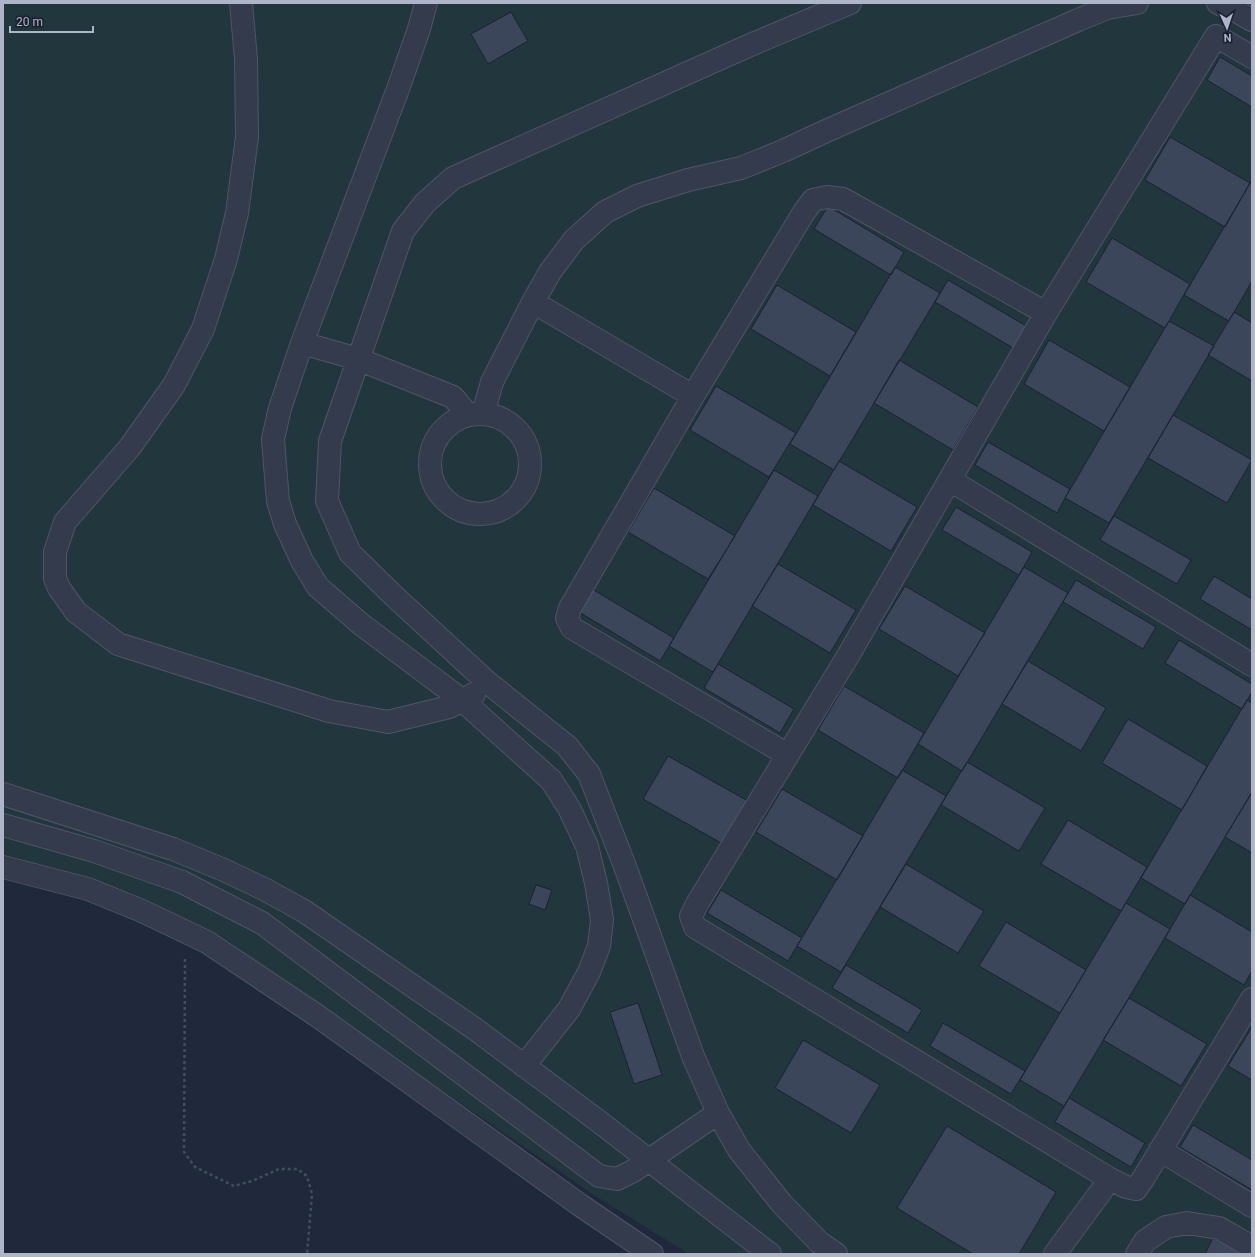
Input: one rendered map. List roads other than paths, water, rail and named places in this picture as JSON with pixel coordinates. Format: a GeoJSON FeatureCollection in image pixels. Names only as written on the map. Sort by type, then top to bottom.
{"type":"FeatureCollection","features":[{"type":"Feature","properties":{"kind":"street"},"geometry":{"type":"LineString","coordinates":[[241,3],[246,59],[247,137],[237,213],[226,259],[203,329],[174,385],[130,447],[65,522],[55,552],[55,579],[59,588],[76,612],[118,644],[329,711],[388,722],[449,707],[492,685]]}},
{"type":"Feature","properties":{"kind":"street"},"geometry":{"type":"LineString","coordinates":[[426,3],[419,29],[398,89],[302,343],[280,408],[273,439],[278,501],[285,524],[302,561],[318,587],[362,625],[462,700],[551,780],[569,808],[587,846],[596,884],[602,920],[599,946],[589,972],[569,1009],[524,1066]]}},
{"type":"Feature","properties":{"kind":"street"},"geometry":{"type":"LineString","coordinates":[[836,1254],[820,1243],[782,1204],[739,1150],[718,1114],[693,1056],[626,869],[589,774],[567,746],[492,685],[395,597],[350,553],[327,501],[330,441],[403,231],[425,203],[453,178],[748,46],[850,3]]}},
{"type":"Feature","properties":{"kind":"street"},"geometry":{"type":"LineString","coordinates":[[476,415],[533,302],[550,272],[574,240],[605,212],[637,196],[688,180],[741,168],[783,151],[1078,20],[1107,8],[1137,3]]}},
{"type":"Feature","properties":{"kind":"street"},"geometry":{"type":"LineString","coordinates":[[1218,3],[1252,20]]}},
{"type":"Feature","properties":{"kind":"street"},"geometry":{"type":"LineString","coordinates":[[1252,57],[1216,36],[1046,313],[848,656],[691,916],[694,927],[1110,1179],[1136,1190],[1252,999]]}},
{"type":"Feature","properties":{"kind":"street"},"geometry":{"type":"LineString","coordinates":[[788,755],[572,628],[567,618],[570,608],[693,396],[813,200],[827,197],[843,199],[1046,313]]}},
{"type":"Feature","properties":{"kind":"street"},"geometry":{"type":"LineString","coordinates":[[533,302],[693,396]]}},
{"type":"Feature","properties":{"kind":"street"},"geometry":{"type":"LineString","coordinates":[[302,343],[358,359],[453,397],[476,415],[497,416],[510,424],[520,434],[528,446],[531,460],[530,474],[525,488],[517,500],[505,509],[491,514],[477,515],[463,512],[450,505],[440,495],[433,483],[429,469],[430,454],[435,441],[444,429],[455,420],[476,415]]}},
{"type":"Feature","properties":{"kind":"street"},"geometry":{"type":"LineString","coordinates":[[950,480],[1252,665]]}},
{"type":"Feature","properties":{"kind":"street"},"geometry":{"type":"LineString","coordinates":[[3,794],[173,849],[264,888],[304,911],[475,1029],[770,1254]]}},
{"type":"Feature","properties":{"kind":"street"},"geometry":{"type":"LineString","coordinates":[[3,825],[94,851],[182,882],[262,923],[599,1176],[617,1178],[633,1171],[718,1114]]}},
{"type":"Feature","properties":{"kind":"street"},"geometry":{"type":"LineString","coordinates":[[3,867],[88,890],[142,910],[207,942],[319,1017],[580,1205],[652,1254]]}},
{"type":"Feature","properties":{"kind":"street"},"geometry":{"type":"LineString","coordinates":[[1160,1150],[1252,1206]]}},
{"type":"Feature","properties":{"kind":"street"},"geometry":{"type":"LineString","coordinates":[[1055,1254],[1110,1179]]}},
{"type":"Feature","properties":{"kind":"street"},"geometry":{"type":"LineString","coordinates":[[1137,1254],[1145,1240],[1166,1227],[1187,1223],[1219,1228],[1252,1247]]}}]}
